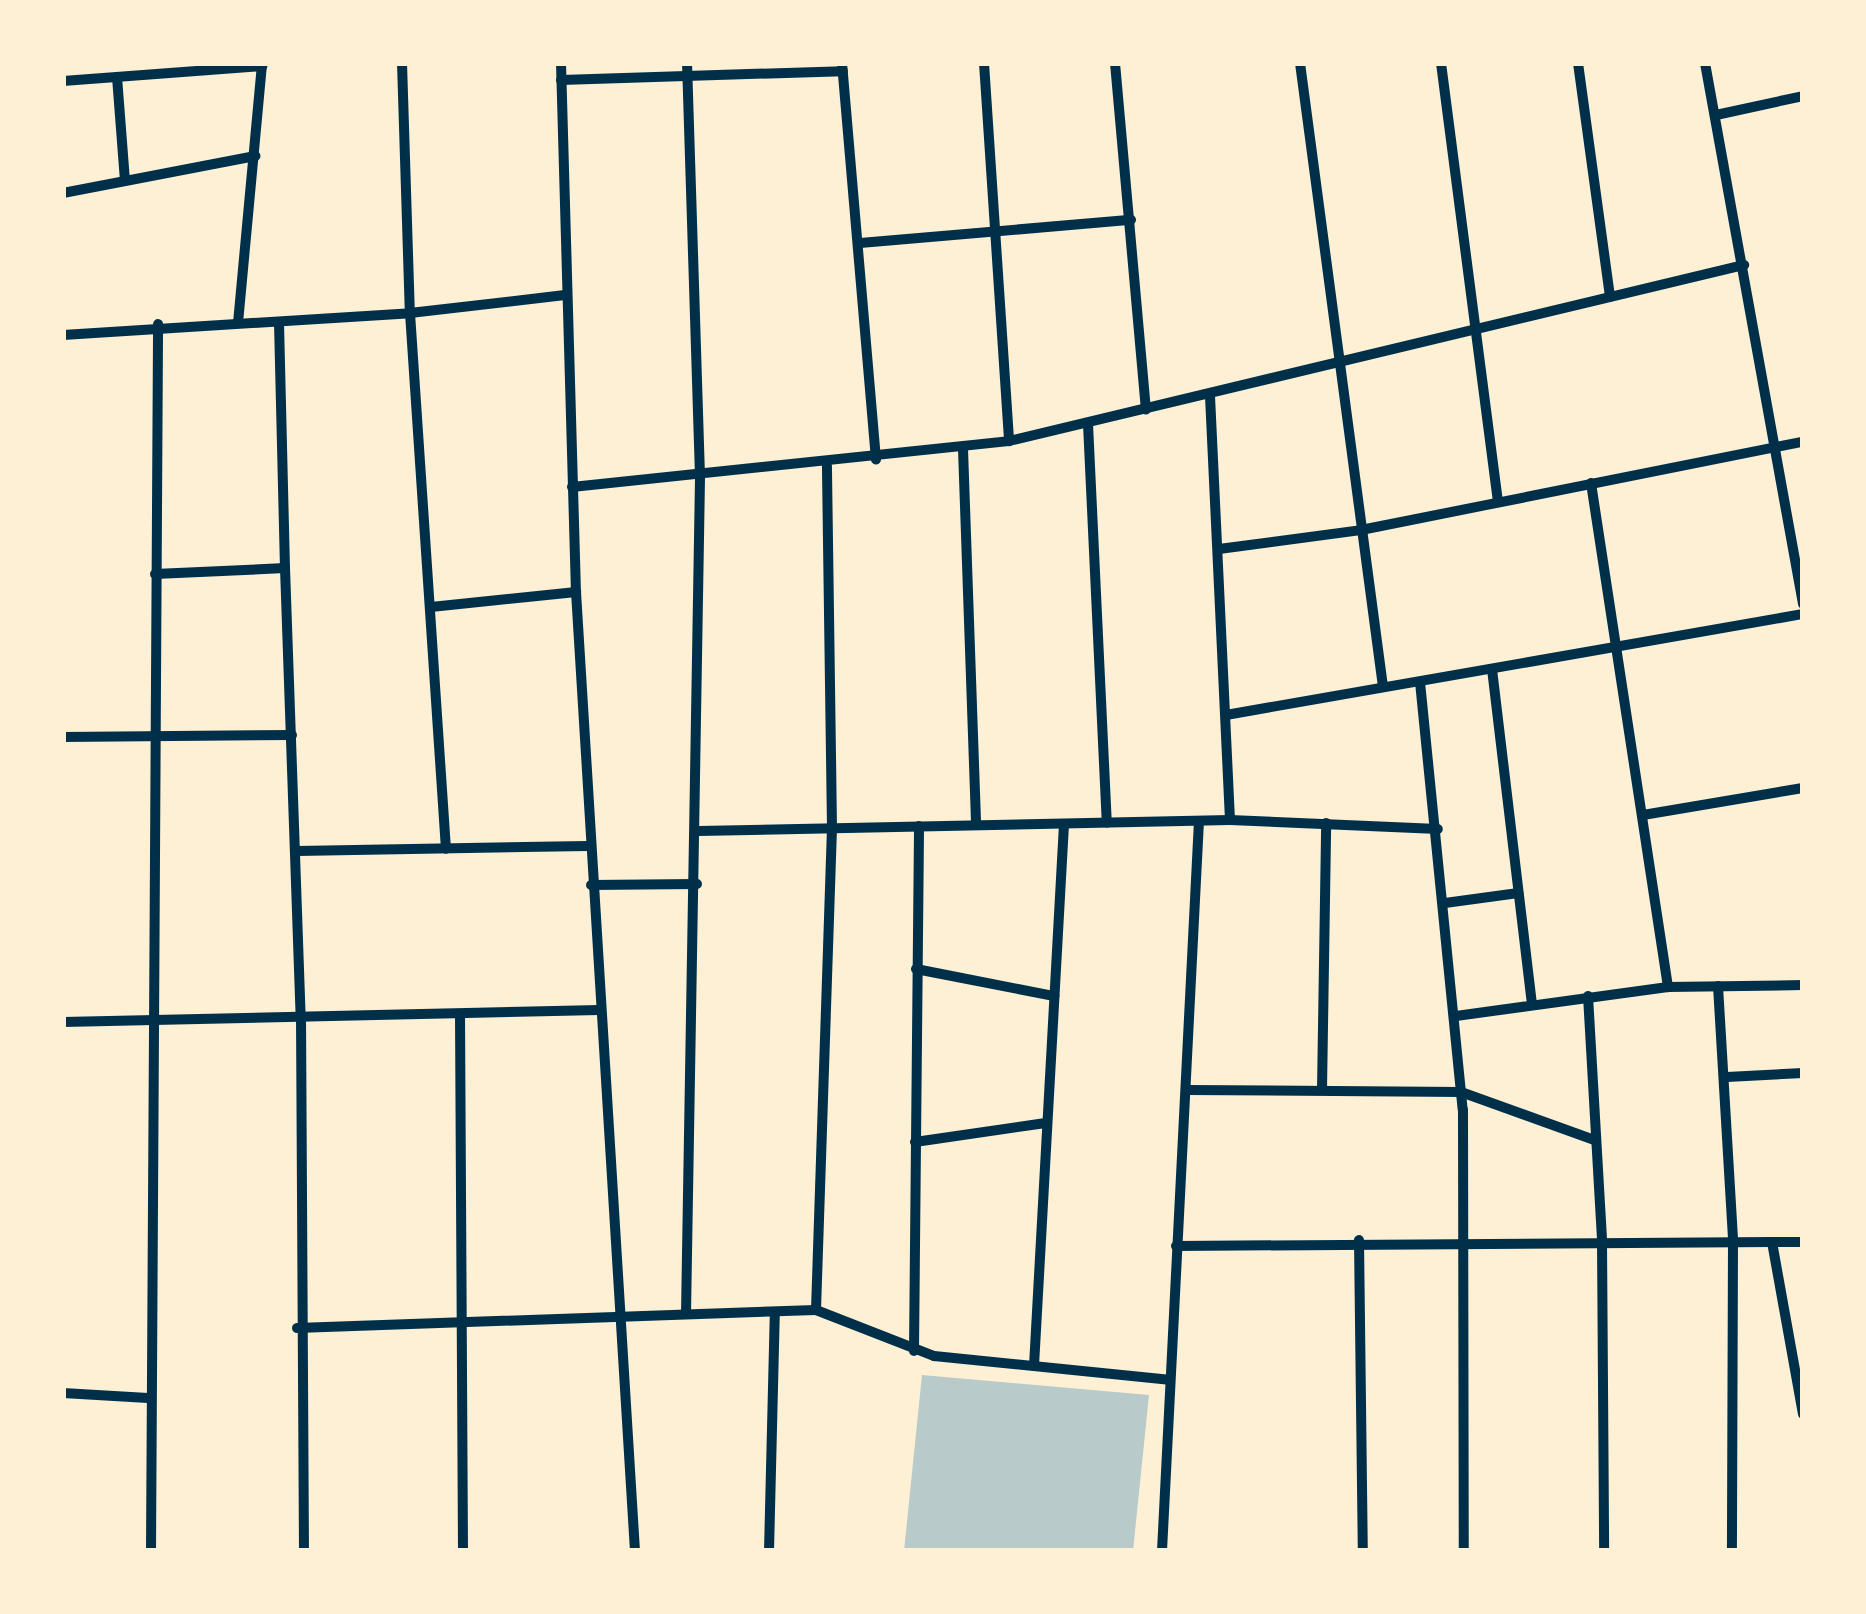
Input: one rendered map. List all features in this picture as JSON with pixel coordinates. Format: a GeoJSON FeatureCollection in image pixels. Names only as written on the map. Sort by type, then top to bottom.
{"type":"FeatureCollection","features":[{"type":"Feature","properties":{"kind":"street"},"geometry":{"type":"LineString","coordinates":[[402,63],[410,314],[446,848]]}},
{"type":"Feature","properties":{"kind":"street"},"geometry":{"type":"LineString","coordinates":[[561,63],[576,592],[616,1315],[635,1551]]}},
{"type":"Feature","properties":{"kind":"street"},"geometry":{"type":"LineString","coordinates":[[686,1314],[698,831],[700,476],[687,63]]}},
{"type":"Feature","properties":{"kind":"street"},"geometry":{"type":"LineString","coordinates":[[984,63],[1009,441]]}},
{"type":"Feature","properties":{"kind":"street"},"geometry":{"type":"LineString","coordinates":[[1115,63],[1146,410]]}},
{"type":"Feature","properties":{"kind":"street"},"geometry":{"type":"LineString","coordinates":[[1300,63],[1383,687]]}},
{"type":"Feature","properties":{"kind":"street"},"geometry":{"type":"LineString","coordinates":[[1441,63],[1498,500]]}},
{"type":"Feature","properties":{"kind":"street"},"geometry":{"type":"LineString","coordinates":[[1578,63],[1610,297]]}},
{"type":"Feature","properties":{"kind":"street"},"geometry":{"type":"LineString","coordinates":[[1705,63],[1803,604]]}},
{"type":"Feature","properties":{"kind":"street"},"geometry":{"type":"LineString","coordinates":[[63,81],[262,64],[238,323]]}},
{"type":"Feature","properties":{"kind":"street"},"geometry":{"type":"LineString","coordinates":[[561,80],[687,78],[843,67],[876,460]]}},
{"type":"Feature","properties":{"kind":"street"},"geometry":{"type":"LineString","coordinates":[[117,77],[125,181]]}},
{"type":"Feature","properties":{"kind":"street"},"geometry":{"type":"LineString","coordinates":[[1716,115],[1803,96]]}},
{"type":"Feature","properties":{"kind":"street"},"geometry":{"type":"LineString","coordinates":[[63,193],[255,156]]}},
{"type":"Feature","properties":{"kind":"street"},"geometry":{"type":"LineString","coordinates":[[860,243],[1131,220]]}},
{"type":"Feature","properties":{"kind":"street"},"geometry":{"type":"LineString","coordinates":[[572,487],[826,466],[1009,441],[1744,265]]}},
{"type":"Feature","properties":{"kind":"street"},"geometry":{"type":"LineString","coordinates":[[63,335],[158,324],[279,323],[410,314],[565,295]]}},
{"type":"Feature","properties":{"kind":"street"},"geometry":{"type":"LineString","coordinates":[[279,323],[298,851],[297,1328],[304,1551]]}},
{"type":"Feature","properties":{"kind":"street"},"geometry":{"type":"LineString","coordinates":[[151,1551],[150,1019],[158,324]]}},
{"type":"Feature","properties":{"kind":"street"},"geometry":{"type":"LineString","coordinates":[[1210,396],[1230,820]]}},
{"type":"Feature","properties":{"kind":"street"},"geometry":{"type":"LineString","coordinates":[[1088,424],[1107,823]]}},
{"type":"Feature","properties":{"kind":"street"},"geometry":{"type":"LineString","coordinates":[[1219,549],[1361,530],[1803,442]]}},
{"type":"Feature","properties":{"kind":"street"},"geometry":{"type":"LineString","coordinates":[[963,448],[976,825]]}},
{"type":"Feature","properties":{"kind":"street"},"geometry":{"type":"LineString","coordinates":[[816,1310],[832,828],[826,466]]}},
{"type":"Feature","properties":{"kind":"street"},"geometry":{"type":"LineString","coordinates":[[1591,483],[1668,987]]}},
{"type":"Feature","properties":{"kind":"street"},"geometry":{"type":"LineString","coordinates":[[155,574],[285,568]]}},
{"type":"Feature","properties":{"kind":"street"},"geometry":{"type":"LineString","coordinates":[[431,607],[576,592]]}},
{"type":"Feature","properties":{"kind":"street"},"geometry":{"type":"LineString","coordinates":[[1226,715],[1803,614]]}},
{"type":"Feature","properties":{"kind":"street"},"geometry":{"type":"LineString","coordinates":[[1492,670],[1532,1004]]}},
{"type":"Feature","properties":{"kind":"street"},"geometry":{"type":"LineString","coordinates":[[1420,682],[1461,1092],[1464,1551]]}},
{"type":"Feature","properties":{"kind":"street"},"geometry":{"type":"LineString","coordinates":[[63,737],[292,735]]}},
{"type":"Feature","properties":{"kind":"street"},"geometry":{"type":"LineString","coordinates":[[1643,815],[1803,788]]}},
{"type":"Feature","properties":{"kind":"street"},"geometry":{"type":"LineString","coordinates":[[698,831],[1230,820],[1438,829]]}},
{"type":"Feature","properties":{"kind":"street"},"geometry":{"type":"LineString","coordinates":[[1162,1551],[1199,821]]}},
{"type":"Feature","properties":{"kind":"street"},"geometry":{"type":"LineString","coordinates":[[1322,1090],[1326,824]]}},
{"type":"Feature","properties":{"kind":"street"},"geometry":{"type":"LineString","coordinates":[[1034,1366],[1064,825]]}},
{"type":"Feature","properties":{"kind":"street"},"geometry":{"type":"LineString","coordinates":[[914,1351],[919,826]]}},
{"type":"Feature","properties":{"kind":"street"},"geometry":{"type":"LineString","coordinates":[[298,851],[589,846]]}},
{"type":"Feature","properties":{"kind":"street"},"geometry":{"type":"LineString","coordinates":[[591,885],[697,884]]}},
{"type":"Feature","properties":{"kind":"street"},"geometry":{"type":"LineString","coordinates":[[1445,903],[1518,893]]}},
{"type":"Feature","properties":{"kind":"street"},"geometry":{"type":"LineString","coordinates":[[916,968],[1054,996]]}},
{"type":"Feature","properties":{"kind":"street"},"geometry":{"type":"LineString","coordinates":[[1456,1016],[1668,987],[1803,985]]}},
{"type":"Feature","properties":{"kind":"street"},"geometry":{"type":"LineString","coordinates":[[1718,986],[1727,1077],[1733,1242],[1732,1551]]}},
{"type":"Feature","properties":{"kind":"street"},"geometry":{"type":"LineString","coordinates":[[1588,997],[1602,1242],[1604,1551]]}},
{"type":"Feature","properties":{"kind":"street"},"geometry":{"type":"LineString","coordinates":[[63,1022],[599,1010]]}},
{"type":"Feature","properties":{"kind":"street"},"geometry":{"type":"LineString","coordinates":[[460,1014],[463,1551]]}},
{"type":"Feature","properties":{"kind":"street"},"geometry":{"type":"LineString","coordinates":[[1727,1077],[1803,1073]]}},
{"type":"Feature","properties":{"kind":"street"},"geometry":{"type":"LineString","coordinates":[[1187,1090],[1461,1092],[1594,1140]]}},
{"type":"Feature","properties":{"kind":"street"},"geometry":{"type":"LineString","coordinates":[[915,1142],[1046,1123]]}},
{"type":"Feature","properties":{"kind":"street"},"geometry":{"type":"LineString","coordinates":[[1176,1246],[1464,1239],[1803,1242]]}},
{"type":"Feature","properties":{"kind":"street"},"geometry":{"type":"LineString","coordinates":[[1359,1240],[1363,1551]]}},
{"type":"Feature","properties":{"kind":"street"},"geometry":{"type":"LineString","coordinates":[[1772,1242],[1803,1414]]}},
{"type":"Feature","properties":{"kind":"street"},"geometry":{"type":"LineString","coordinates":[[297,1328],[816,1310],[863,1323],[914,1351],[1168,1380]]}},
{"type":"Feature","properties":{"kind":"street"},"geometry":{"type":"LineString","coordinates":[[769,1551],[775,1312]]}},
{"type":"Feature","properties":{"kind":"street"},"geometry":{"type":"LineString","coordinates":[[63,1393],[148,1398]]}},
{"type":"Feature","properties":{"kind":"shaded area"},"geometry":{"type":"Polygon","coordinates":[[[922,1375],[1149,1395],[1133,1551],[904,1551],[922,1375]]]}}]}
